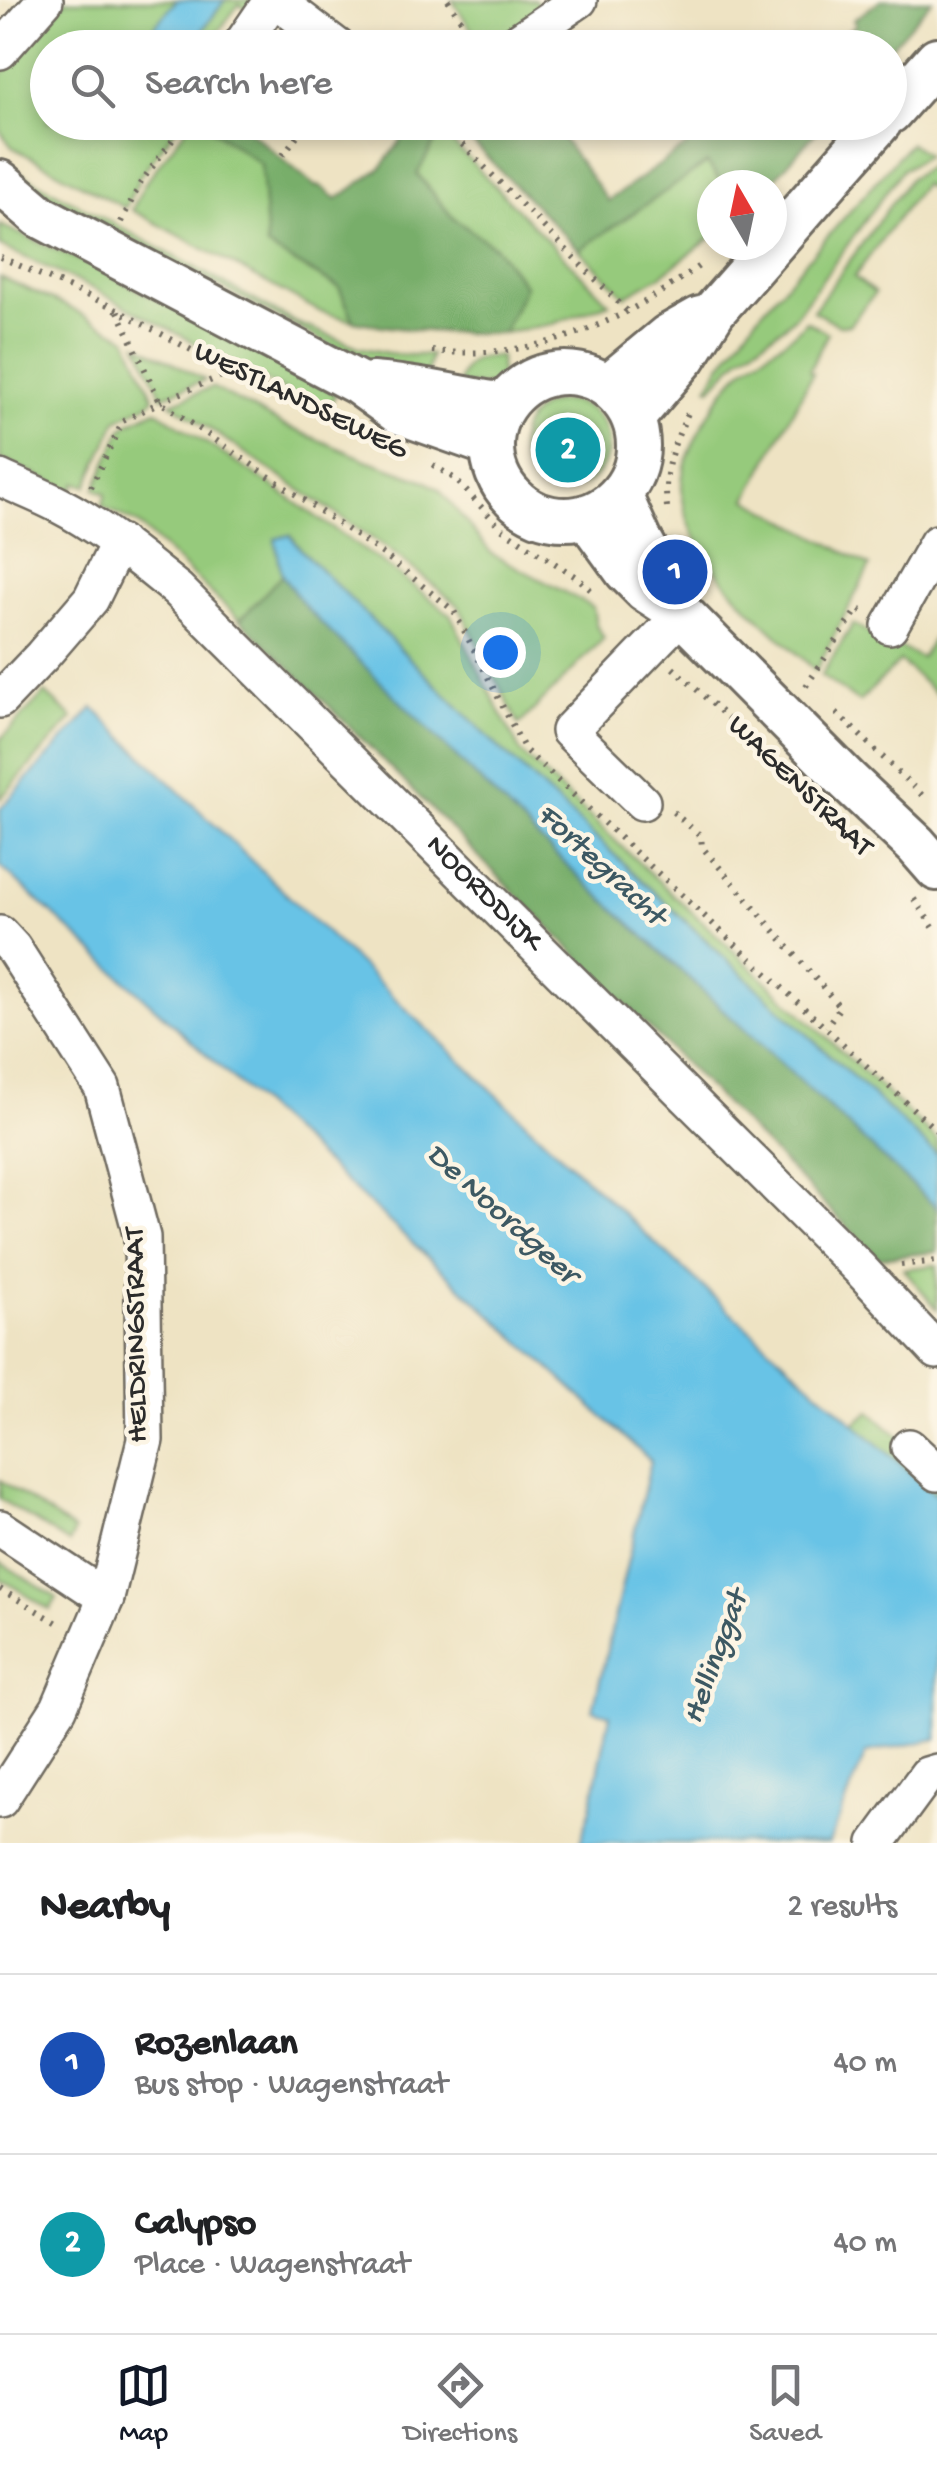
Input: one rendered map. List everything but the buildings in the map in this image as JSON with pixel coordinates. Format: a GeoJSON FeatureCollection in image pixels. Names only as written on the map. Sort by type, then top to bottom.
{"type":"FeatureCollection","features":[{"type":"Feature","properties":{"kind":"street"},"geometry":{"type":"LineString","coordinates":[[0,51],[45,0]]}},
{"type":"Feature","properties":{"kind":"street"},"geometry":{"type":"LineString","coordinates":[[252,30],[274,0],[315,30]]}},
{"type":"Feature","properties":{"kind":"street"},"geometry":{"type":"LineString","coordinates":[[535,30],[579,0]]}},
{"type":"Feature","properties":{"kind":"street"},"geometry":{"type":"LineString","coordinates":[[907,92],[937,58]]}},
{"type":"Feature","properties":{"kind":"street"},"geometry":{"type":"LineString","coordinates":[[787,228],[864,140]]}},
{"type":"Feature","properties":{"kind":"street","name":"WESTLANDSEWEG"},"geometry":{"type":"LineString","coordinates":[[0,182],[20,214],[358,383],[411,387],[498,425]]}},
{"type":"Feature","properties":{"kind":"street"},"geometry":{"type":"LineString","coordinates":[[620,402],[685,358],[714,310],[759,260]]}},
{"type":"Feature","properties":{"kind":"street"},"geometry":{"type":"LineString","coordinates":[[552,374],[587,376],[620,402],[638,444],[637,458],[634,472],[603,506],[574,519],[548,518],[516,500],[500,481],[495,469],[498,425],[520,388],[552,374]]}},
{"type":"Feature","properties":{"kind":"street","name":"NOORDDIJK"},"geometry":{"type":"LineString","coordinates":[[0,478],[58,504],[119,542],[177,588],[846,1255],[937,1352]]}},
{"type":"Feature","properties":{"kind":"street","name":"WAGENSTRAAT"},"geometry":{"type":"LineString","coordinates":[[603,506],[640,539],[682,614],[916,845],[923,881]]}},
{"type":"Feature","properties":{"kind":"street"},"geometry":{"type":"LineString","coordinates":[[0,700],[91,599],[119,542]]}},
{"type":"Feature","properties":{"kind":"street"},"geometry":{"type":"LineString","coordinates":[[890,626],[937,543]]}},
{"type":"Feature","properties":{"kind":"street"},"geometry":{"type":"LineString","coordinates":[[642,802],[569,731],[682,614]]}},
{"type":"Feature","properties":{"kind":"street","name":"HELDRINGSTRAAT"},"geometry":{"type":"LineString","coordinates":[[0,934],[14,948],[102,1087],[142,1237],[145,1440],[106,1598],[59,1708],[0,1800]]}},
{"type":"Feature","properties":{"kind":"street"},"geometry":{"type":"LineString","coordinates":[[909,1447],[937,1472]]}},
{"type":"Feature","properties":{"kind":"street"},"geometry":{"type":"LineString","coordinates":[[0,1528],[106,1598]]}},
{"type":"Feature","properties":{"kind":"street"},"geometry":{"type":"LineString","coordinates":[[878,1843],[927,1775],[937,1772]]}},
{"type":"Feature","properties":{"kind":"path"},"geometry":{"type":"LineString","coordinates":[[448,0],[467,30]]}},
{"type":"Feature","properties":{"kind":"path"},"geometry":{"type":"LineString","coordinates":[[120,224],[141,182],[172,140]]}},
{"type":"Feature","properties":{"kind":"path"},"geometry":{"type":"LineString","coordinates":[[283,156],[294,140]]}},
{"type":"Feature","properties":{"kind":"path"},"geometry":{"type":"LineString","coordinates":[[458,140],[628,312]]}},
{"type":"Feature","properties":{"kind":"path","name":"WESTLANDSEWEG"},"geometry":{"type":"LineString","coordinates":[[0,256],[375,441]]}},
{"type":"Feature","properties":{"kind":"path"},"geometry":{"type":"LineString","coordinates":[[462,352],[556,341],[613,320],[707,260]]}},
{"type":"Feature","properties":{"kind":"path"},"geometry":{"type":"LineString","coordinates":[[118,311],[160,402],[383,554],[454,611],[525,750],[937,1130]]}},
{"type":"Feature","properties":{"kind":"path"},"geometry":{"type":"LineString","coordinates":[[77,516],[123,422],[232,372]]}},
{"type":"Feature","properties":{"kind":"path"},"geometry":{"type":"LineString","coordinates":[[669,521],[666,471],[690,408]]}},
{"type":"Feature","properties":{"kind":"path","name":"WESTLANDSEWEG"},"geometry":{"type":"LineString","coordinates":[[417,459],[455,480],[501,528],[579,578],[594,592]]}},
{"type":"Feature","properties":{"kind":"path"},"geometry":{"type":"LineString","coordinates":[[806,686],[858,609],[890,626]]}},
{"type":"Feature","properties":{"kind":"path","name":"WAGENSTRAAT"},"geometry":{"type":"LineString","coordinates":[[651,648],[748,737]]}},
{"type":"Feature","properties":{"kind":"path"},"geometry":{"type":"LineString","coordinates":[[642,802],[651,793],[701,836],[702,847],[840,1007],[826,1027]]}},
{"type":"Feature","properties":{"kind":"path"},"geometry":{"type":"LineString","coordinates":[[923,881],[937,933]]}},
{"type":"Feature","properties":{"kind":"path"},"geometry":{"type":"LineString","coordinates":[[0,1589],[88,1641]]}},
{"type":"Feature","properties":{"kind":"green space"},"geometry":{"type":"Polygon","coordinates":[[[66,0],[177,0],[152,30],[40,30],[66,0]]]}},
{"type":"Feature","properties":{"kind":"green space"},"geometry":{"type":"Polygon","coordinates":[[[225,0],[254,0],[248,11],[239,4],[220,30],[203,30],[225,0]]]}},
{"type":"Feature","properties":{"kind":"green space"},"geometry":{"type":"Polygon","coordinates":[[[452,0],[535,0],[544,12],[518,30],[472,30],[452,0]]]}},
{"type":"Feature","properties":{"kind":"green space"},"geometry":{"type":"Polygon","coordinates":[[[881,0],[932,0],[906,30],[849,30],[856,25],[853,20],[881,0]]]}},
{"type":"Feature","properties":{"kind":"green space"},"geometry":{"type":"Polygon","coordinates":[[[30,41],[30,140],[167,140],[137,180],[125,208],[12,147],[0,131],[0,76],[30,41]]]}},
{"type":"Feature","properties":{"kind":"green space"},"geometry":{"type":"Polygon","coordinates":[[[177,140],[227,140],[261,164],[267,247],[339,288],[354,321],[319,311],[132,210],[145,183],[177,140]]]}},
{"type":"Feature","properties":{"kind":"green space"},"geometry":{"type":"Polygon","coordinates":[[[227,140],[260,140],[316,187],[319,185],[337,199],[381,168],[402,140],[436,140],[417,174],[454,219],[496,248],[525,286],[503,333],[428,331],[354,321],[339,287],[267,247],[261,164],[227,140]]]}},
{"type":"Feature","properties":{"kind":"green space"},"geometry":{"type":"Polygon","coordinates":[[[436,140],[450,140],[609,303],[553,324],[503,333],[525,285],[496,248],[454,219],[417,173],[436,140]]]}},
{"type":"Feature","properties":{"kind":"green space"},"geometry":{"type":"Polygon","coordinates":[[[470,140],[563,140],[608,201],[695,140],[809,140],[782,170],[712,170],[707,163],[579,250],[470,140]]]}},
{"type":"Feature","properties":{"kind":"green space"},"geometry":{"type":"Polygon","coordinates":[[[910,143],[927,155],[902,170],[797,314],[741,356],[708,387],[756,318],[910,143]]]}},
{"type":"Feature","properties":{"kind":"green space"},"geometry":{"type":"Polygon","coordinates":[[[0,162],[297,323],[358,347],[399,355],[431,355],[426,379],[359,360],[0,171],[0,162]]]}},
{"type":"Feature","properties":{"kind":"green space"},"geometry":{"type":"Polygon","coordinates":[[[936,162],[937,194],[923,184],[854,277],[875,293],[849,325],[839,325],[813,311],[910,178],[936,162]]]}},
{"type":"Feature","properties":{"kind":"green space"},"geometry":{"type":"Polygon","coordinates":[[[707,163],[712,170],[697,170],[697,248],[660,276],[625,296],[579,250],[707,163]]]}},
{"type":"Feature","properties":{"kind":"green space"},"geometry":{"type":"Polygon","coordinates":[[[0,225],[91,265],[336,393],[326,413],[94,289],[0,246],[0,225]]]}},
{"type":"Feature","properties":{"kind":"green space"},"geometry":{"type":"Polygon","coordinates":[[[0,277],[127,338],[154,398],[117,420],[87,486],[76,483],[72,491],[0,459],[0,277]]]}},
{"type":"Feature","properties":{"kind":"green space"},"geometry":{"type":"Polygon","coordinates":[[[806,321],[828,333],[809,371],[813,373],[747,499],[870,566],[816,671],[753,612],[713,566],[697,542],[682,489],[690,451],[733,379],[806,321]]]}},
{"type":"Feature","properties":{"kind":"green space"},"geometry":{"type":"Polygon","coordinates":[[[138,344],[205,380],[162,397],[138,344]]]}},
{"type":"Feature","properties":{"kind":"green space"},"geometry":{"type":"Polygon","coordinates":[[[500,356],[501,381],[458,386],[463,370],[472,361],[500,356]]]}},
{"type":"Feature","properties":{"kind":"green space"},"geometry":{"type":"Polygon","coordinates":[[[212,387],[285,426],[439,489],[492,554],[593,607],[596,625],[604,638],[519,725],[458,605],[391,551],[171,403],[212,387]]]}},
{"type":"Feature","properties":{"kind":"green space"},"geometry":{"type":"Polygon","coordinates":[[[564,401],[589,408],[601,420],[608,445],[601,470],[589,482],[564,489],[539,482],[527,470],[520,445],[527,420],[539,408],[564,401]]]}},
{"type":"Feature","properties":{"kind":"green space"},"geometry":{"type":"Polygon","coordinates":[[[156,410],[272,486],[450,614],[521,753],[937,1140],[937,1155],[497,746],[302,551],[291,535],[275,539],[282,575],[240,620],[138,524],[102,506],[106,494],[95,489],[122,429],[156,410]]]}},
{"type":"Feature","properties":{"kind":"green space"},"geometry":{"type":"Polygon","coordinates":[[[282,575],[307,609],[539,839],[937,1208],[937,1252],[878,1258],[240,620],[282,575]]]}},
{"type":"Feature","properties":{"kind":"green space"},"geometry":{"type":"Polygon","coordinates":[[[853,624],[921,658],[937,633],[937,695],[900,661],[859,702],[821,676],[853,624]]]}},
{"type":"Feature","properties":{"kind":"green space"},"geometry":{"type":"Polygon","coordinates":[[[45,693],[73,718],[0,799],[0,740],[45,693]]]}},
{"type":"Feature","properties":{"kind":"green space"},"geometry":{"type":"Polygon","coordinates":[[[937,1265],[937,1309],[904,1269],[937,1265]]]}},
{"type":"Feature","properties":{"kind":"green space"},"geometry":{"type":"Polygon","coordinates":[[[870,1411],[937,1469],[937,1496],[854,1424],[870,1411]]]}},
{"type":"Feature","properties":{"kind":"green space"},"geometry":{"type":"Polygon","coordinates":[[[0,1480],[75,1531],[69,1543],[0,1499],[0,1480]]]}},
{"type":"Feature","properties":{"kind":"green space"},"geometry":{"type":"Polygon","coordinates":[[[0,1562],[57,1598],[50,1610],[0,1578],[0,1562]]]}},
{"type":"Feature","properties":{"kind":"water"},"geometry":{"type":"Polygon","coordinates":[[[177,0],[225,0],[203,30],[152,30],[177,0]]]}},
{"type":"Feature","properties":{"kind":"water","name":"Fortegracht"},"geometry":{"type":"Polygon","coordinates":[[[290,535],[497,746],[937,1155],[937,1208],[539,839],[307,609],[282,575],[275,539],[290,535]]]}},
{"type":"Feature","properties":{"kind":"water"},"geometry":{"type":"Polygon","coordinates":[[[93,708],[615,1206],[937,1496],[937,1739],[866,1753],[829,1843],[580,1843],[610,1715],[593,1710],[651,1461],[0,866],[0,809],[93,708]]]}},
{"type":"Feature","properties":{"kind":"place","name":"Calypso"},"geometry":{"type":"Point","coordinates":[568,450]}},
{"type":"Feature","properties":{"kind":"place","name":"Rozenlaan"},"geometry":{"type":"Point","coordinates":[675,572]}},
{"type":"Feature","properties":{"kind":"water label","name":"De Noordgeer"},"geometry":{"type":"Point","coordinates":[501,1215]}},
{"type":"Feature","properties":{"kind":"water label","name":"Hellinggat"},"geometry":{"type":"Point","coordinates":[717,1658]}}]}
